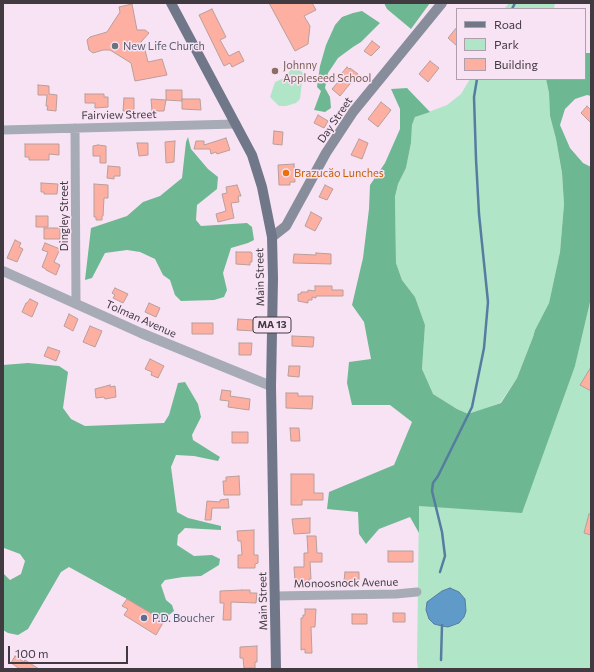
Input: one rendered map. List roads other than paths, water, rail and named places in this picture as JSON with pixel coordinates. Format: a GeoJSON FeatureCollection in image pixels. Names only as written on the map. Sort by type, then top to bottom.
{"type":"FeatureCollection","features":[{"type":"Feature","properties":{"kind":"main road","name":"Main Street"},"geometry":{"type":"LineString","coordinates":[[172,3],[252,155],[262,186],[272,237],[273,278],[271,386],[276,669]]}},
{"type":"Feature","properties":{"kind":"main road","name":"Day Street"},"geometry":{"type":"LineString","coordinates":[[272,237],[286,226],[326,153],[354,112],[442,3]]}},
{"type":"Feature","properties":{"kind":"street","name":"Fairview Street"},"geometry":{"type":"LineString","coordinates":[[3,130],[236,124]]}},
{"type":"Feature","properties":{"kind":"street","name":"Dingley Street"},"geometry":{"type":"LineString","coordinates":[[75,128],[76,304]]}},
{"type":"Feature","properties":{"kind":"street","name":"Tolman Avenue"},"geometry":{"type":"LineString","coordinates":[[3,271],[141,333],[271,386]]}},
{"type":"Feature","properties":{"kind":"street","name":"Monoosnock Avenue"},"geometry":{"type":"LineString","coordinates":[[275,596],[396,594],[417,592]]}},
{"type":"Feature","properties":{"kind":"water"},"geometry":{"type":"Polygon","coordinates":[[[450,588],[459,592],[465,599],[466,611],[464,617],[459,623],[448,627],[434,624],[429,619],[426,610],[427,602],[442,591],[450,588]]]}},
{"type":"Feature","properties":{"kind":"waterway"},"geometry":{"type":"LineString","coordinates":[[512,8],[515,3]]}},
{"type":"Feature","properties":{"kind":"waterway"},"geometry":{"type":"LineString","coordinates":[[440,572],[445,556],[442,532],[432,491],[433,483],[438,476],[472,407],[484,348],[488,302],[479,214],[476,159],[474,97],[477,80]]}},
{"type":"Feature","properties":{"kind":"waterway"},"geometry":{"type":"LineString","coordinates":[[441,660],[442,625]]}},
{"type":"Feature","properties":{"kind":"place","name":"New Life Church"},"geometry":{"type":"Point","coordinates":[115,46]}},
{"type":"Feature","properties":{"kind":"place","name":"Johnny Appleseed School"},"geometry":{"type":"Point","coordinates":[275,71]}},
{"type":"Feature","properties":{"kind":"place","name":"Brazucăo Lunches"},"geometry":{"type":"Point","coordinates":[286,173]}},
{"type":"Feature","properties":{"kind":"place","name":"P.D. Boucher"},"geometry":{"type":"Point","coordinates":[144,618]}}]}
